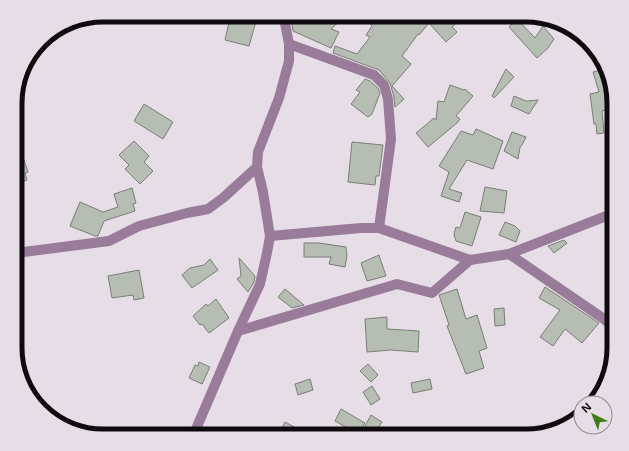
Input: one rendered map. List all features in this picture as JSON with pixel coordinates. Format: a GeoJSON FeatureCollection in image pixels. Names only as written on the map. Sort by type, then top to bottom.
{"type":"FeatureCollection","features":[{"type":"Feature","properties":{"kind":"street"},"geometry":{"type":"LineString","coordinates":[[196,429],[260,284],[270,236],[263,192],[257,167],[258,152],[279,98],[289,61],[289,44],[285,22]]}},
{"type":"Feature","properties":{"kind":"street"},"geometry":{"type":"LineString","coordinates":[[289,44],[374,75],[384,85],[388,99],[391,140],[379,228]]}},
{"type":"Feature","properties":{"kind":"street"},"geometry":{"type":"LineString","coordinates":[[22,252],[109,241],[139,226],[208,209],[223,198],[257,167]]}},
{"type":"Feature","properties":{"kind":"street"},"geometry":{"type":"LineString","coordinates":[[270,236],[361,228],[379,228],[470,260],[509,254],[607,215]]}},
{"type":"Feature","properties":{"kind":"street"},"geometry":{"type":"LineString","coordinates":[[509,254],[607,322]]}},
{"type":"Feature","properties":{"kind":"street"},"geometry":{"type":"LineString","coordinates":[[238,331],[397,284],[432,293],[470,260]]}},
{"type":"Feature","properties":{"kind":"building"},"geometry":{"type":"Polygon","coordinates":[[[229,22],[256,22],[249,46],[225,40],[229,22]]]}},
{"type":"Feature","properties":{"kind":"building"},"geometry":{"type":"Polygon","coordinates":[[[294,22],[317,22],[321,24],[323,22],[339,22],[331,29],[339,32],[331,48],[293,31],[292,25],[294,22]]]}},
{"type":"Feature","properties":{"kind":"building"},"geometry":{"type":"Polygon","coordinates":[[[368,22],[457,22],[452,27],[457,32],[446,42],[429,23],[419,35],[418,34],[402,56],[411,64],[392,86],[404,99],[395,107],[390,83],[379,70],[333,53],[335,46],[357,54],[370,37],[366,35],[372,26],[368,22]]]}},
{"type":"Feature","properties":{"kind":"building"},"geometry":{"type":"Polygon","coordinates":[[[514,22],[520,22],[535,38],[543,26],[554,39],[548,48],[537,58],[509,27],[514,22]]]}},
{"type":"Feature","properties":{"kind":"building"},"geometry":{"type":"Polygon","coordinates":[[[506,69],[514,77],[494,98],[492,96],[506,69]]]}},
{"type":"Feature","properties":{"kind":"building"},"geometry":{"type":"Polygon","coordinates":[[[600,70],[607,98],[607,110],[602,111],[604,133],[597,134],[596,124],[594,124],[590,94],[599,92],[593,72],[600,70]]]}},
{"type":"Feature","properties":{"kind":"building"},"geometry":{"type":"Polygon","coordinates":[[[365,79],[370,81],[378,88],[380,93],[372,114],[368,117],[351,104],[360,92],[356,90],[365,79]]]}},
{"type":"Feature","properties":{"kind":"building"},"geometry":{"type":"Polygon","coordinates":[[[450,85],[464,90],[465,89],[473,96],[456,116],[460,119],[457,123],[428,147],[416,133],[434,118],[436,120],[438,101],[444,102],[450,85]]]}},
{"type":"Feature","properties":{"kind":"building"},"geometry":{"type":"Polygon","coordinates":[[[514,96],[526,101],[538,100],[529,114],[511,106],[514,96]]]}},
{"type":"Feature","properties":{"kind":"building"},"geometry":{"type":"Polygon","coordinates":[[[144,104],[173,122],[163,139],[134,121],[144,104]]]}},
{"type":"Feature","properties":{"kind":"building"},"geometry":{"type":"Polygon","coordinates":[[[476,129],[503,141],[493,169],[467,160],[449,189],[462,193],[459,202],[441,196],[449,172],[439,166],[461,131],[473,135],[476,129]]]}},
{"type":"Feature","properties":{"kind":"building"},"geometry":{"type":"Polygon","coordinates":[[[512,132],[526,137],[520,147],[518,159],[504,151],[512,132]]]}},
{"type":"Feature","properties":{"kind":"building"},"geometry":{"type":"Polygon","coordinates":[[[134,141],[149,156],[144,162],[153,171],[140,184],[125,169],[129,165],[119,155],[134,141]]]}},
{"type":"Feature","properties":{"kind":"building"},"geometry":{"type":"Polygon","coordinates":[[[352,142],[383,145],[379,176],[376,176],[375,185],[348,182],[352,142]]]}},
{"type":"Feature","properties":{"kind":"building"},"geometry":{"type":"Polygon","coordinates":[[[24,160],[28,172],[25,173],[27,180],[22,182],[22,161],[24,160]]]}},
{"type":"Feature","properties":{"kind":"building"},"geometry":{"type":"Polygon","coordinates":[[[485,187],[507,191],[504,213],[480,211],[485,187]]]}},
{"type":"Feature","properties":{"kind":"building"},"geometry":{"type":"Polygon","coordinates":[[[132,188],[136,203],[133,204],[135,211],[104,221],[98,236],[70,226],[80,202],[103,212],[118,207],[114,194],[132,188]]]}},
{"type":"Feature","properties":{"kind":"building"},"geometry":{"type":"Polygon","coordinates":[[[465,212],[481,217],[472,246],[456,241],[454,234],[456,227],[460,228],[465,212]]]}},
{"type":"Feature","properties":{"kind":"building"},"geometry":{"type":"Polygon","coordinates":[[[505,222],[515,226],[520,231],[516,242],[499,235],[505,222]]]}},
{"type":"Feature","properties":{"kind":"building"},"geometry":{"type":"Polygon","coordinates":[[[564,240],[567,243],[554,253],[548,246],[564,240]]]}},
{"type":"Feature","properties":{"kind":"building"},"geometry":{"type":"Polygon","coordinates":[[[304,243],[319,243],[346,247],[347,256],[345,267],[329,264],[331,257],[304,257],[304,243]]]}},
{"type":"Feature","properties":{"kind":"building"},"geometry":{"type":"Polygon","coordinates":[[[379,255],[386,276],[367,281],[361,263],[379,255]]]}},
{"type":"Feature","properties":{"kind":"building"},"geometry":{"type":"Polygon","coordinates":[[[239,258],[255,276],[254,282],[248,292],[237,279],[241,276],[239,258]]]}},
{"type":"Feature","properties":{"kind":"building"},"geometry":{"type":"Polygon","coordinates":[[[210,259],[218,270],[192,288],[182,275],[190,268],[204,265],[210,259]]]}},
{"type":"Feature","properties":{"kind":"building"},"geometry":{"type":"Polygon","coordinates":[[[139,270],[144,298],[134,300],[133,295],[112,298],[108,276],[139,270]]]}},
{"type":"Feature","properties":{"kind":"building"},"geometry":{"type":"Polygon","coordinates":[[[545,287],[599,323],[582,343],[565,329],[553,346],[540,337],[560,310],[539,298],[545,287]]]}},
{"type":"Feature","properties":{"kind":"building"},"geometry":{"type":"Polygon","coordinates":[[[285,289],[304,305],[292,308],[278,297],[285,289]]]}},
{"type":"Feature","properties":{"kind":"building"},"geometry":{"type":"Polygon","coordinates":[[[457,289],[466,319],[477,315],[487,348],[479,351],[484,368],[466,374],[447,326],[449,325],[439,295],[457,289]]]}},
{"type":"Feature","properties":{"kind":"building"},"geometry":{"type":"Polygon","coordinates":[[[216,299],[229,318],[209,333],[193,316],[206,304],[208,306],[216,299]]]}},
{"type":"Feature","properties":{"kind":"building"},"geometry":{"type":"Polygon","coordinates":[[[504,308],[505,325],[495,326],[494,309],[504,308]]]}},
{"type":"Feature","properties":{"kind":"building"},"geometry":{"type":"Polygon","coordinates":[[[387,317],[387,329],[419,331],[418,352],[391,350],[367,352],[365,319],[387,317]]]}},
{"type":"Feature","properties":{"kind":"building"},"geometry":{"type":"Polygon","coordinates":[[[199,362],[210,367],[202,384],[189,378],[195,365],[198,366],[199,362]]]}},
{"type":"Feature","properties":{"kind":"building"},"geometry":{"type":"Polygon","coordinates":[[[368,364],[378,375],[371,382],[360,371],[368,364]]]}},
{"type":"Feature","properties":{"kind":"building"},"geometry":{"type":"Polygon","coordinates":[[[310,379],[313,390],[298,395],[295,384],[310,379]]]}},
{"type":"Feature","properties":{"kind":"building"},"geometry":{"type":"Polygon","coordinates":[[[430,379],[432,389],[413,393],[411,383],[430,379]]]}},
{"type":"Feature","properties":{"kind":"building"},"geometry":{"type":"Polygon","coordinates":[[[372,386],[380,399],[371,405],[363,392],[372,386]]]}},
{"type":"Feature","properties":{"kind":"building"},"geometry":{"type":"Polygon","coordinates":[[[341,409],[365,423],[361,429],[349,429],[335,421],[341,409]]]}},
{"type":"Feature","properties":{"kind":"building"},"geometry":{"type":"Polygon","coordinates":[[[371,415],[382,422],[378,429],[369,429],[365,426],[371,415]]]}},
{"type":"Feature","properties":{"kind":"building"},"geometry":{"type":"Polygon","coordinates":[[[285,422],[298,429],[282,429],[285,422]]]}}]}
